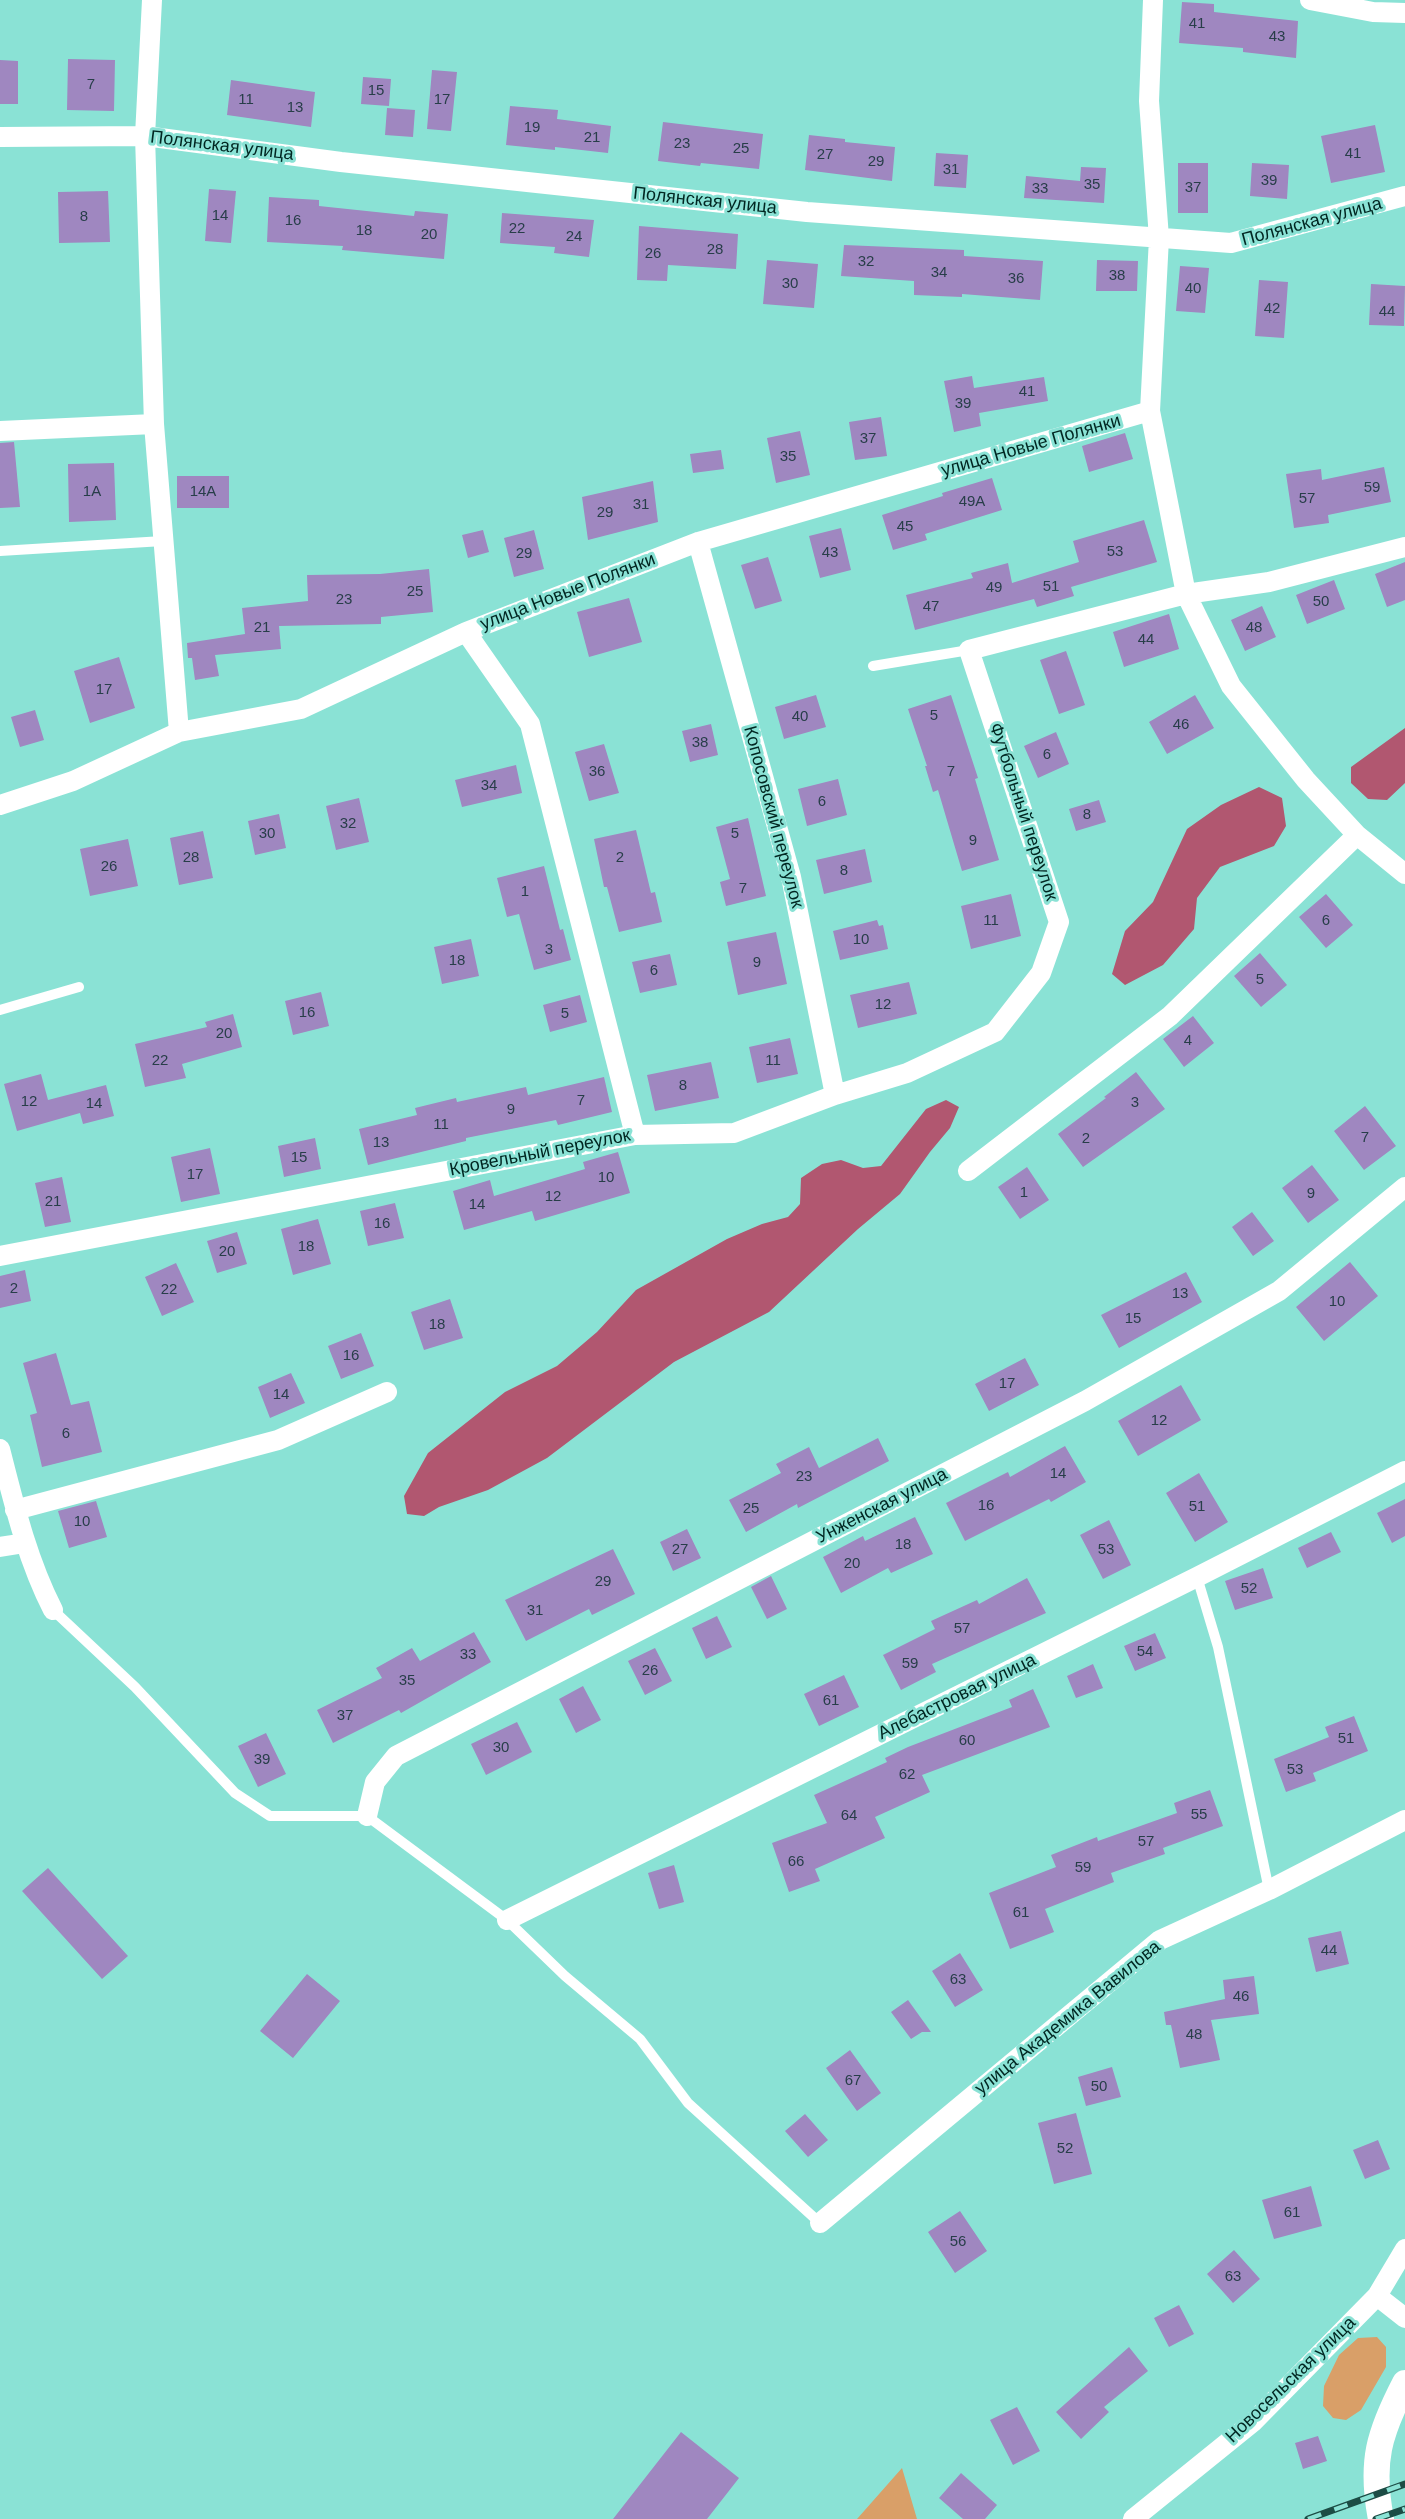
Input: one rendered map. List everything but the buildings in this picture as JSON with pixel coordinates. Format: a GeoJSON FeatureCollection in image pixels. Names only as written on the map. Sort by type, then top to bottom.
{"type":"FeatureCollection","features":[{"type":"Feature","properties":{"kind":"street"},"geometry":{"type":"LineString","coordinates":[[152,0],[145,136],[154,424],[179,732]]}},
{"type":"Feature","properties":{"kind":"street"},"geometry":{"type":"LineString","coordinates":[[1153,0],[1149,101],[1159,238],[1150,411],[1186,594],[1231,686],[1306,780],[1357,835],[1405,874]]}},
{"type":"Feature","properties":{"kind":"street"},"geometry":{"type":"LineString","coordinates":[[1310,0],[1373,12],[1405,13]]}},
{"type":"Feature","properties":{"kind":"street","name":"Полянская улица"},"geometry":{"type":"LineString","coordinates":[[0,137],[145,136],[341,162],[807,212],[1231,243],[1405,196]]}},
{"type":"Feature","properties":{"kind":"street","name":"улица Новые Полянки"},"geometry":{"type":"LineString","coordinates":[[0,805],[73,781],[179,732],[301,709],[466,632],[698,542],[1150,411]]}},
{"type":"Feature","properties":{"kind":"street"},"geometry":{"type":"LineString","coordinates":[[0,431],[154,424]]}},
{"type":"Feature","properties":{"kind":"street","name":"Копосовский переулок"},"geometry":{"type":"LineString","coordinates":[[698,542],[791,878],[836,1095]]}},
{"type":"Feature","properties":{"kind":"street"},"geometry":{"type":"LineString","coordinates":[[969,650],[1186,594],[1269,582],[1405,547]]}},
{"type":"Feature","properties":{"kind":"street"},"geometry":{"type":"LineString","coordinates":[[466,632],[530,724],[635,1135]]}},
{"type":"Feature","properties":{"kind":"street","name":"Футбольный переулок"},"geometry":{"type":"LineString","coordinates":[[969,650],[1059,922],[1041,973]]}},
{"type":"Feature","properties":{"kind":"street"},"geometry":{"type":"LineString","coordinates":[[968,1171],[1170,1016],[1357,835]]}},
{"type":"Feature","properties":{"kind":"street","name":"Кровельный переулок"},"geometry":{"type":"LineString","coordinates":[[0,1256],[635,1135],[734,1133],[836,1095],[907,1073],[995,1032],[1041,973]]}},
{"type":"Feature","properties":{"kind":"street","name":"Унженская улица"},"geometry":{"type":"LineString","coordinates":[[367,1816],[375,1782],[396,1756],[1085,1401],[1279,1290],[1405,1187]]}},
{"type":"Feature","properties":{"kind":"street"},"geometry":{"type":"LineString","coordinates":[[15,1510],[278,1440],[387,1392]]}},
{"type":"Feature","properties":{"kind":"street"},"geometry":{"type":"LineString","coordinates":[[0,1449],[25,1543],[39,1584],[53,1610]]}},
{"type":"Feature","properties":{"kind":"street","name":"Алебастровая улица"},"geometry":{"type":"LineString","coordinates":[[507,1920],[1405,1471]]}},
{"type":"Feature","properties":{"kind":"street"},"geometry":{"type":"LineString","coordinates":[[0,1547],[25,1543]]}},
{"type":"Feature","properties":{"kind":"street","name":"улица Академика Вавилова"},"geometry":{"type":"LineString","coordinates":[[820,2223],[1160,1940],[1269,1890],[1405,1820]]}},
{"type":"Feature","properties":{"kind":"street","name":"Новосельская улица"},"geometry":{"type":"LineString","coordinates":[[1133,2519],[1253,2422],[1377,2296],[1405,2249]]}},
{"type":"Feature","properties":{"kind":"street"},"geometry":{"type":"LineString","coordinates":[[1377,2296],[1405,2318]]}},
{"type":"Feature","properties":{"kind":"street"},"geometry":{"type":"LineString","coordinates":[[1381,2519],[1376,2494],[1377,2458],[1384,2423],[1405,2383]]}},
{"type":"Feature","properties":{"kind":"lane"},"geometry":{"type":"LineString","coordinates":[[0,551],[163,541]]}},
{"type":"Feature","properties":{"kind":"lane"},"geometry":{"type":"LineString","coordinates":[[873,666],[969,650]]}},
{"type":"Feature","properties":{"kind":"lane"},"geometry":{"type":"LineString","coordinates":[[0,1010],[79,987]]}},
{"type":"Feature","properties":{"kind":"lane"},"geometry":{"type":"LineString","coordinates":[[1197,1577],[1218,1647],[1269,1890]]}},
{"type":"Feature","properties":{"kind":"lane"},"geometry":{"type":"LineString","coordinates":[[53,1610],[135,1687],[235,1793],[261,1811],[270,1816],[367,1816],[507,1920],[565,1976],[640,2039],[688,2103],[820,2223]]}},
{"type":"Feature","properties":{"kind":"shaded area"},"geometry":{"type":"Polygon","coordinates":[[[1405,728],[1405,783],[1387,800],[1368,799],[1351,783],[1351,767],[1405,728]]]}},
{"type":"Feature","properties":{"kind":"shaded area"},"geometry":{"type":"Polygon","coordinates":[[[1259,787],[1282,798],[1286,826],[1274,846],[1220,867],[1197,898],[1194,929],[1163,965],[1125,985],[1112,974],[1125,931],[1153,902],[1187,829],[1221,805],[1259,787]]]}},
{"type":"Feature","properties":{"kind":"shaded area"},"geometry":{"type":"Polygon","coordinates":[[[946,1100],[959,1107],[950,1128],[900,1194],[858,1229],[769,1312],[674,1362],[547,1458],[488,1490],[439,1507],[424,1516],[407,1514],[404,1496],[428,1453],[505,1392],[557,1366],[597,1332],[636,1290],[727,1239],[762,1224],[788,1217],[800,1204],[801,1178],[822,1164],[841,1160],[863,1168],[881,1166],[926,1109],[946,1100]]]}},
{"type":"Feature","properties":{"kind":"shaded area"},"geometry":{"type":"Polygon","coordinates":[[[1377,2337],[1386,2347],[1386,2367],[1361,2410],[1346,2420],[1333,2418],[1323,2406],[1324,2386],[1339,2355],[1358,2338],[1377,2337]]]}},
{"type":"Feature","properties":{"kind":"shaded area"},"geometry":{"type":"Polygon","coordinates":[[[902,2468],[917,2519],[857,2519],[902,2468]]]}},
{"type":"Feature","properties":{"kind":"railway"},"geometry":{"type":"LineString","coordinates":[[1308,2519],[1405,2484]]}},
{"type":"Feature","properties":{"kind":"railway"},"geometry":{"type":"LineString","coordinates":[[1376,2519],[1405,2509]]}}]}
